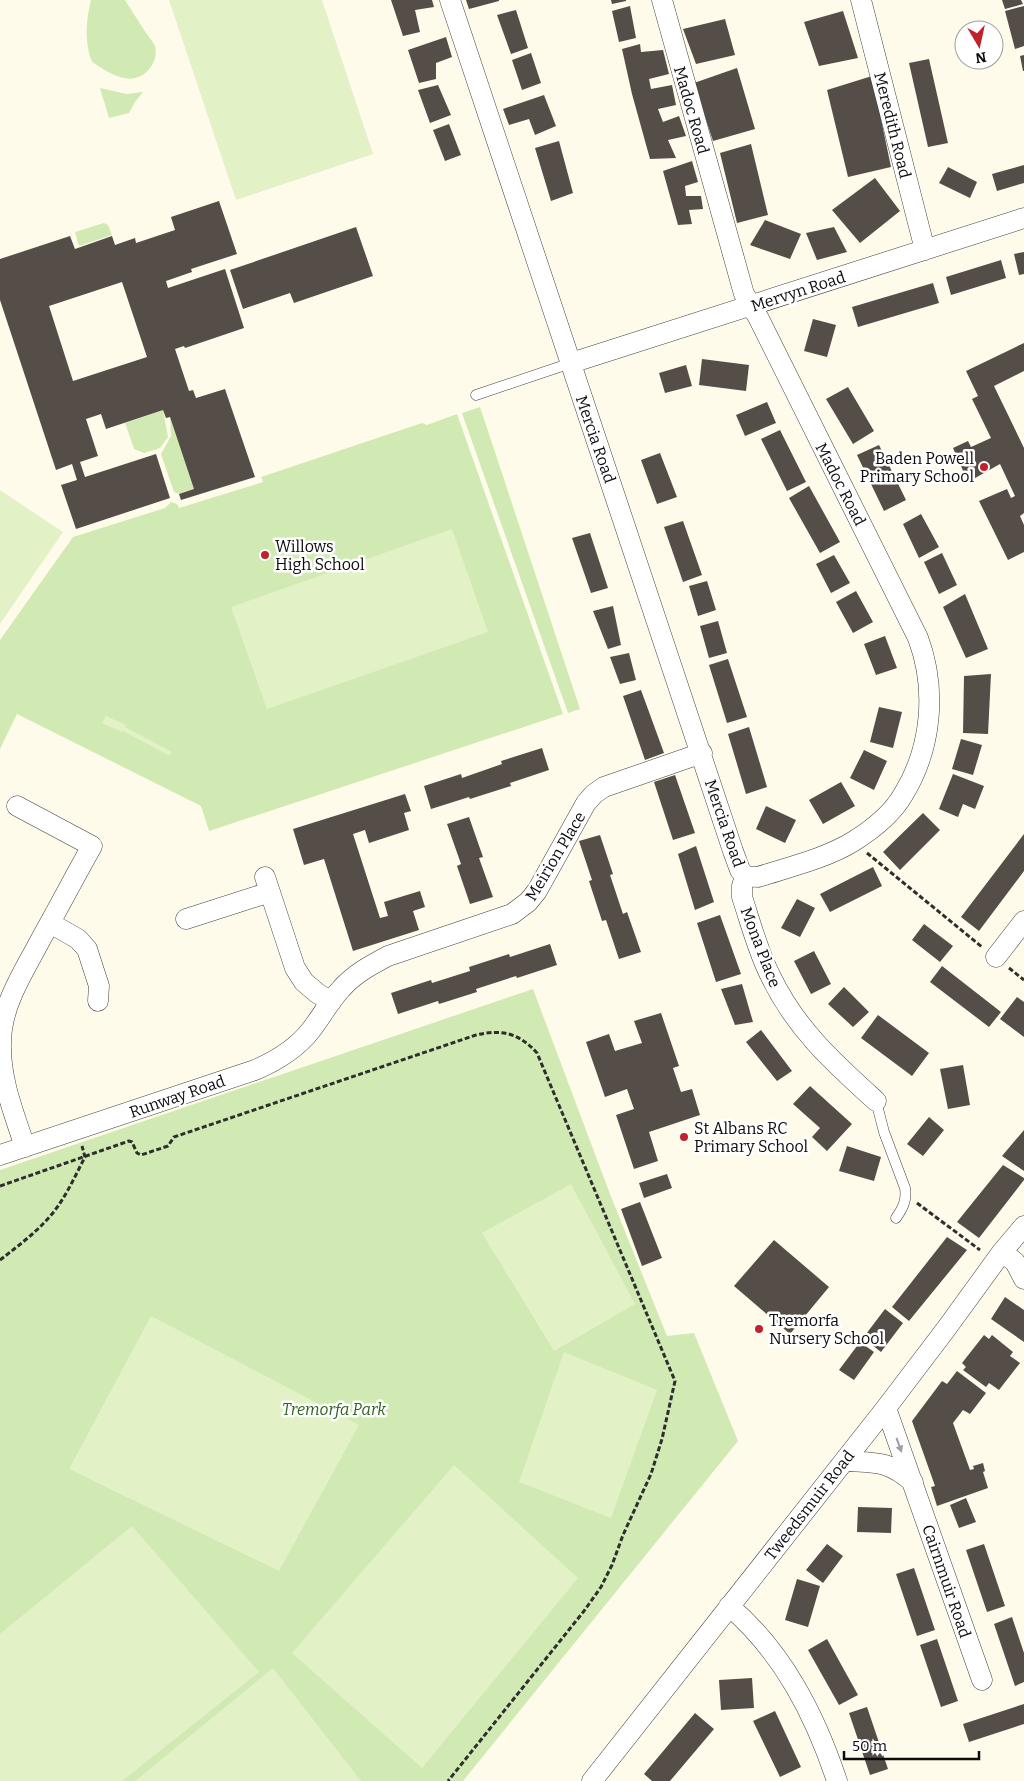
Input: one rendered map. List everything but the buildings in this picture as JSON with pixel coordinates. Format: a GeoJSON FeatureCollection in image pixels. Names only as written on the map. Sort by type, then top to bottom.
{"type":"FeatureCollection","features":[{"type":"Feature","properties":{"kind":"street","name":"Mercia Road"},"geometry":{"type":"LineString","coordinates":[[450,0],[740,870],[745,876]]}},
{"type":"Feature","properties":{"kind":"street","name":"Madoc Road"},"geometry":{"type":"LineString","coordinates":[[662,0],[744,294],[752,306],[911,623],[928,668],[930,687],[928,727],[916,770],[904,795],[891,812],[875,827],[838,850],[758,877],[745,876]]}},
{"type":"Feature","properties":{"kind":"street","name":"Meredith Road"},"geometry":{"type":"LineString","coordinates":[[861,0],[925,250]]}},
{"type":"Feature","properties":{"kind":"street","name":"Mervyn Road"},"geometry":{"type":"LineString","coordinates":[[571,363],[1024,218]]}},
{"type":"Feature","properties":{"kind":"street","name":"Meirion Place"},"geometry":{"type":"LineString","coordinates":[[331,1002],[341,989],[358,974],[388,956],[512,914],[522,907],[536,890],[586,803],[594,794],[604,787],[702,753]]}},
{"type":"Feature","properties":{"kind":"street"},"geometry":{"type":"LineString","coordinates":[[16,806],[92,846],[50,922],[7,988],[8,1003],[1,1041],[1,1065],[7,1091],[26,1147]]}},
{"type":"Feature","properties":{"kind":"street","name":"Mona Place"},"geometry":{"type":"LineString","coordinates":[[745,876],[742,886],[742,898],[770,975],[781,997],[815,1044],[876,1101]]}},
{"type":"Feature","properties":{"kind":"street"},"geometry":{"type":"LineString","coordinates":[[186,919],[267,884],[295,968],[304,982],[331,1002]]}},
{"type":"Feature","properties":{"kind":"street"},"geometry":{"type":"LineString","coordinates":[[996,957],[1024,921]]}},
{"type":"Feature","properties":{"kind":"street"},"geometry":{"type":"LineString","coordinates":[[50,922],[78,939],[87,949],[99,986],[98,1001]]}},
{"type":"Feature","properties":{"kind":"street","name":"Runway Road"},"geometry":{"type":"LineString","coordinates":[[0,1155],[270,1064],[284,1055],[309,1032],[331,1002]]}},
{"type":"Feature","properties":{"kind":"street","name":"Tweedsmuir Road"},"geometry":{"type":"LineString","coordinates":[[592,1781],[886,1408],[1024,1226]]}},
{"type":"Feature","properties":{"kind":"street"},"geometry":{"type":"LineString","coordinates":[[999,1257],[1014,1262],[1024,1279]]}},
{"type":"Feature","properties":{"kind":"street","name":"Cairnmuir Road"},"geometry":{"type":"LineString","coordinates":[[886,1408],[982,1680]]}},
{"type":"Feature","properties":{"kind":"street"},"geometry":{"type":"LineString","coordinates":[[844,1461],[873,1462],[890,1466],[913,1482]]}},
{"type":"Feature","properties":{"kind":"street"},"geometry":{"type":"LineString","coordinates":[[729,1606],[766,1643],[791,1680],[817,1727],[837,1781]]}},
{"type":"Feature","properties":{"kind":"lane"},"geometry":{"type":"LineString","coordinates":[[476,395],[571,363]]}},
{"type":"Feature","properties":{"kind":"lane"},"geometry":{"type":"LineString","coordinates":[[876,1101],[884,1132],[903,1181],[906,1196],[896,1218]]}},
{"type":"Feature","properties":{"kind":"path"},"geometry":{"type":"LineString","coordinates":[[853,842],[996,957]]}},
{"type":"Feature","properties":{"kind":"path"},"geometry":{"type":"LineString","coordinates":[[0,1186],[129,1141],[132,1142],[137,1153],[141,1155],[168,1146],[174,1137],[484,1033],[506,1032],[528,1043],[537,1052],[675,1381],[662,1439],[651,1474],[601,1587],[584,1611],[448,1781]]}},
{"type":"Feature","properties":{"kind":"path"},"geometry":{"type":"LineString","coordinates":[[0,1260],[32,1234],[52,1213],[65,1195],[85,1157]]}},
{"type":"Feature","properties":{"kind":"path"},"geometry":{"type":"LineString","coordinates":[[906,1196],[999,1257]]}},
{"type":"Feature","properties":{"kind":"green space"},"geometry":{"type":"Polygon","coordinates":[[[91,0],[125,0],[155,46],[154,60],[150,68],[143,75],[129,79],[113,75],[92,62],[89,54],[87,31],[91,0]]]}},
{"type":"Feature","properties":{"kind":"green space"},"geometry":{"type":"Polygon","coordinates":[[[169,0],[322,0],[373,154],[236,200],[169,0]]]}},
{"type":"Feature","properties":{"kind":"green space"},"geometry":{"type":"Polygon","coordinates":[[[100,88],[127,94],[143,92],[129,113],[109,118],[100,88]]]}},
{"type":"Feature","properties":{"kind":"green space"},"geometry":{"type":"Polygon","coordinates":[[[104,223],[108,225],[112,235],[79,246],[75,232],[104,223]]]}},
{"type":"Feature","properties":{"kind":"green space"},"geometry":{"type":"Polygon","coordinates":[[[480,407],[580,709],[568,713],[462,413],[480,407]]]}},
{"type":"Feature","properties":{"kind":"green space"},"geometry":{"type":"Polygon","coordinates":[[[163,410],[168,437],[160,448],[144,453],[134,449],[125,423],[163,410]]]}},
{"type":"Feature","properties":{"kind":"green space"},"geometry":{"type":"Polygon","coordinates":[[[457,414],[563,714],[209,831],[201,806],[17,714],[0,749],[0,640],[73,537],[165,508],[171,502],[177,504],[179,508],[263,482],[261,477],[422,423],[427,425],[457,414]]]}},
{"type":"Feature","properties":{"kind":"green space"},"geometry":{"type":"Polygon","coordinates":[[[170,417],[194,489],[179,494],[174,492],[161,454],[171,436],[170,417]]]}},
{"type":"Feature","properties":{"kind":"green space"},"geometry":{"type":"Polygon","coordinates":[[[0,490],[63,532],[0,624],[0,490]]]}},
{"type":"Feature","properties":{"kind":"green space"},"geometry":{"type":"Polygon","coordinates":[[[452,529],[488,632],[267,709],[231,607],[452,529]]]}},
{"type":"Feature","properties":{"kind":"green space"},"geometry":{"type":"Polygon","coordinates":[[[106,716],[126,725],[125,727],[172,752],[170,756],[123,731],[102,723],[106,716]]]}},
{"type":"Feature","properties":{"kind":"green space","name":"Tremorfa Park"},"geometry":{"type":"Polygon","coordinates":[[[533,989],[610,1194],[667,1336],[694,1333],[738,1441],[463,1781],[0,1781],[0,1170],[533,989]]]}},
{"type":"Feature","properties":{"kind":"green space"},"geometry":{"type":"Polygon","coordinates":[[[571,1184],[635,1304],[554,1351],[482,1233],[571,1184]]]}},
{"type":"Feature","properties":{"kind":"green space"},"geometry":{"type":"Polygon","coordinates":[[[151,1316],[359,1425],[279,1571],[69,1469],[151,1316]]]}},
{"type":"Feature","properties":{"kind":"green space"},"geometry":{"type":"Polygon","coordinates":[[[564,1352],[657,1390],[611,1518],[519,1482],[564,1352]]]}},
{"type":"Feature","properties":{"kind":"green space"},"geometry":{"type":"Polygon","coordinates":[[[454,1465],[578,1578],[422,1768],[292,1653],[454,1465]]]}},
{"type":"Feature","properties":{"kind":"green space"},"geometry":{"type":"Polygon","coordinates":[[[132,1526],[259,1672],[122,1781],[0,1781],[0,1634],[132,1526]]]}},
{"type":"Feature","properties":{"kind":"green space"},"geometry":{"type":"Polygon","coordinates":[[[273,1668],[361,1781],[135,1781],[273,1668]]]}},
{"type":"Feature","properties":{"kind":"place","name":"Baden Powell Primary School"},"geometry":{"type":"Point","coordinates":[984,467]}},
{"type":"Feature","properties":{"kind":"place","name":"Willows High School"},"geometry":{"type":"Point","coordinates":[265,555]}},
{"type":"Feature","properties":{"kind":"place","name":"St Albans RC Primary School"},"geometry":{"type":"Point","coordinates":[684,1137]}},
{"type":"Feature","properties":{"kind":"place","name":"Tremorfa Nursery School"},"geometry":{"type":"Point","coordinates":[759,1329]}}]}
